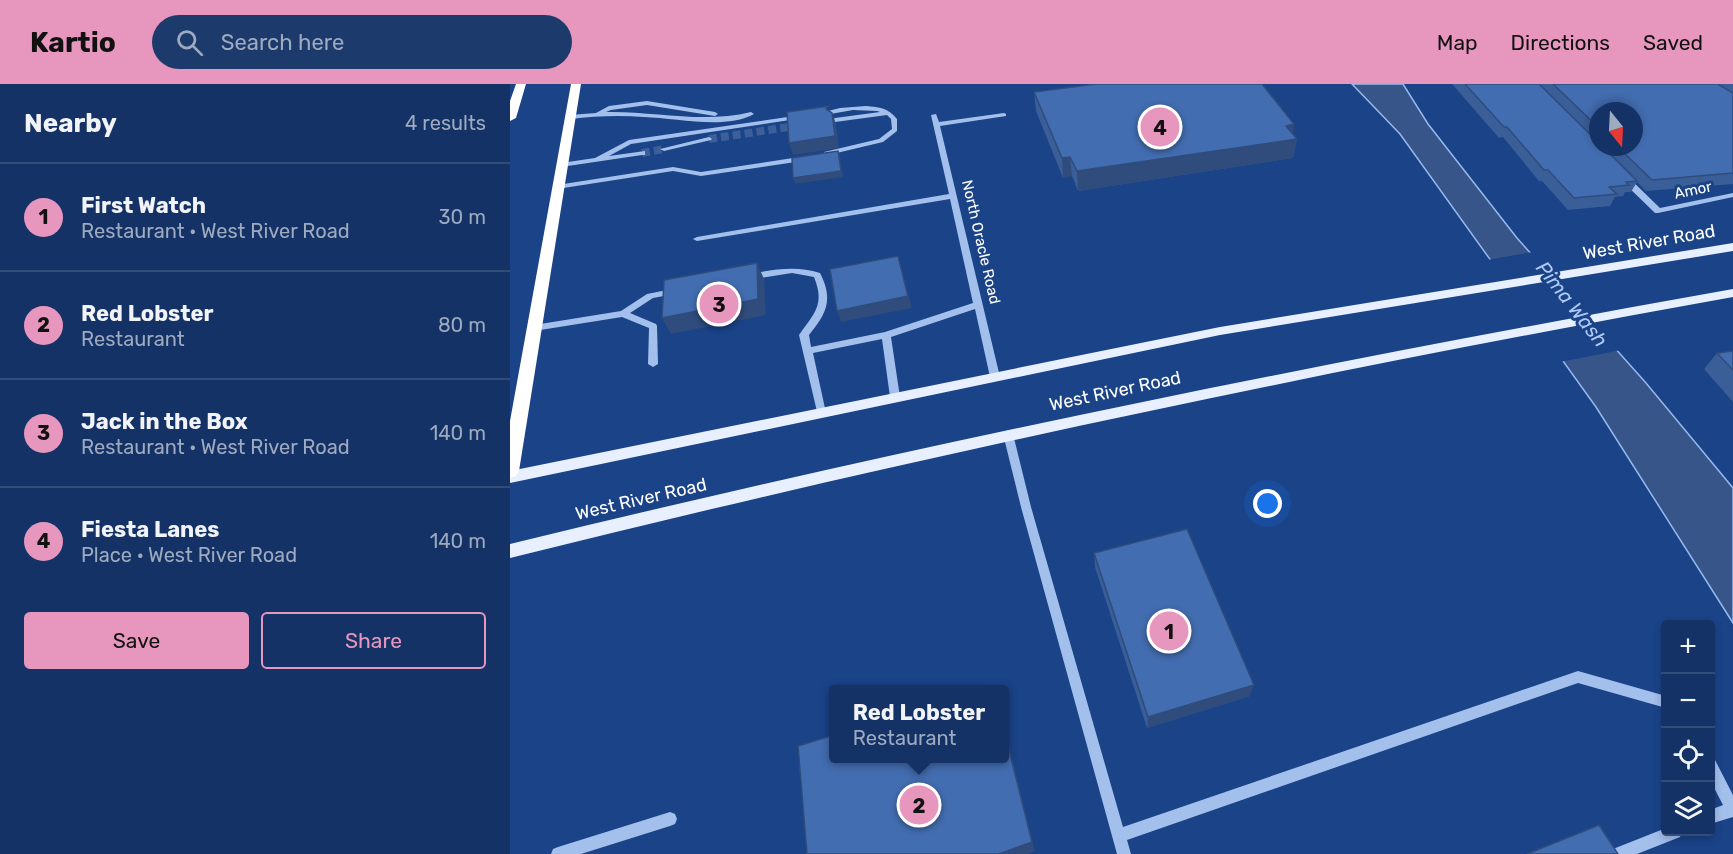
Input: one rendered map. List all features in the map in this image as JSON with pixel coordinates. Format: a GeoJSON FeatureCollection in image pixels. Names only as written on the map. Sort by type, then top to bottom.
{"type":"FeatureCollection","features":[{"type":"Feature","properties":{"kind":"highway"},"geometry":{"type":"LineString","coordinates":[[510,118],[521,84]]}},
{"type":"Feature","properties":{"kind":"highway"},"geometry":{"type":"LineString","coordinates":[[510,471],[576,84]]}},
{"type":"Feature","properties":{"kind":"main road","name":"West River Road"},"geometry":{"type":"LineString","coordinates":[[510,477],[1220,331],[1733,247]]}},
{"type":"Feature","properties":{"kind":"main road","name":"West River Road"},"geometry":{"type":"LineString","coordinates":[[510,551],[1008,434],[1247,384],[1733,293]]}},
{"type":"Feature","properties":{"kind":"lane"},"geometry":{"type":"LineString","coordinates":[[570,117],[598,114],[672,117],[700,121],[727,120],[752,114],[699,114],[647,103],[609,108],[598,114]]}},
{"type":"Feature","properties":{"kind":"lane"},"geometry":{"type":"LineString","coordinates":[[557,187],[673,169],[701,174],[846,151],[889,137],[896,125],[889,113],[871,107],[629,142],[596,160]]}},
{"type":"Feature","properties":{"kind":"lane"},"geometry":{"type":"LineString","coordinates":[[835,120],[889,113]]}},
{"type":"Feature","properties":{"kind":"lane","name":"North Oracle Road"},"geometry":{"type":"LineString","coordinates":[[933,115],[995,377]]}},
{"type":"Feature","properties":{"kind":"lane"},"geometry":{"type":"LineString","coordinates":[[936,124],[1004,115]]}},
{"type":"Feature","properties":{"kind":"lane"},"geometry":{"type":"LineString","coordinates":[[663,149],[709,139]]}},
{"type":"Feature","properties":{"kind":"lane"},"geometry":{"type":"LineString","coordinates":[[561,165],[642,153]]}},
{"type":"Feature","properties":{"kind":"lane","name":"Amor"},"geometry":{"type":"LineString","coordinates":[[1616,170],[1658,211],[1733,195]]}},
{"type":"Feature","properties":{"kind":"lane"},"geometry":{"type":"LineString","coordinates":[[696,239],[953,196]]}},
{"type":"Feature","properties":{"kind":"lane"},"geometry":{"type":"LineString","coordinates":[[740,279],[785,270],[807,271],[817,275],[824,288],[821,315],[804,335],[821,413]]}},
{"type":"Feature","properties":{"kind":"lane"},"geometry":{"type":"LineString","coordinates":[[534,328],[623,314],[650,296],[684,290]]}},
{"type":"Feature","properties":{"kind":"lane"},"geometry":{"type":"LineString","coordinates":[[809,351],[886,335],[979,304]]}},
{"type":"Feature","properties":{"kind":"lane"},"geometry":{"type":"LineString","coordinates":[[623,314],[653,326],[653,363]]}},
{"type":"Feature","properties":{"kind":"lane"},"geometry":{"type":"LineString","coordinates":[[886,335],[895,397]]}},
{"type":"Feature","properties":{"kind":"lane"},"geometry":{"type":"LineString","coordinates":[[1008,434],[1026,507],[1124,854]]}},
{"type":"Feature","properties":{"kind":"lane"},"geometry":{"type":"LineString","coordinates":[[1120,836],[1578,677],[1661,701]]}},
{"type":"Feature","properties":{"kind":"lane"},"geometry":{"type":"LineString","coordinates":[[1715,775],[1733,809],[1715,815]]}},
{"type":"Feature","properties":{"kind":"lane"},"geometry":{"type":"LineString","coordinates":[[558,854],[670,819]]}},
{"type":"Feature","properties":{"kind":"lane"},"geometry":{"type":"LineString","coordinates":[[1618,854],[1663,836]]}},
{"type":"Feature","properties":{"kind":"water","name":"Pima Wash"},"geometry":{"type":"Polygon","coordinates":[[[1352,84],[1403,84],[1428,124],[1517,238],[1646,383],[1733,488],[1733,623],[1596,407],[1400,134],[1352,84]]]}},
{"type":"Feature","properties":{"kind":"pier"},"geometry":{"type":"Polygon","coordinates":[[[1533,252],[1621,350],[1560,362],[1487,260],[1533,252]]]}},
{"type":"Feature","properties":{"kind":"building"},"geometry":{"type":"Polygon","coordinates":[[[1095,84],[1262,84],[1294,124],[1286,126],[1297,139],[1077,171],[1070,157],[1062,158],[1034,92],[1095,84]]]}},
{"type":"Feature","properties":{"kind":"building"},"geometry":{"type":"Polygon","coordinates":[[[1465,84],[1539,84],[1589,133],[1589,156],[1612,156],[1637,181],[1626,182],[1629,185],[1609,187],[1617,194],[1574,198],[1548,170],[1544,170],[1507,127],[1504,127],[1465,84]]]}},
{"type":"Feature","properties":{"kind":"building"},"geometry":{"type":"Polygon","coordinates":[[[1553,84],[1718,84],[1733,93],[1733,173],[1652,180],[1627,156],[1643,156],[1643,102],[1589,102],[1589,118],[1553,84]]]}},
{"type":"Feature","properties":{"kind":"building"},"geometry":{"type":"Polygon","coordinates":[[[829,106],[826,109],[832,113],[835,136],[789,143],[787,112],[829,106]]]}},
{"type":"Feature","properties":{"kind":"building"},"geometry":{"type":"Polygon","coordinates":[[[838,151],[841,171],[793,178],[792,158],[838,151]]]}},
{"type":"Feature","properties":{"kind":"building"},"geometry":{"type":"Polygon","coordinates":[[[898,256],[908,296],[837,311],[830,269],[898,256]]]}},
{"type":"Feature","properties":{"kind":"building"},"geometry":{"type":"Polygon","coordinates":[[[757,263],[758,299],[662,318],[664,280],[757,263]]]}},
{"type":"Feature","properties":{"kind":"building"},"geometry":{"type":"Polygon","coordinates":[[[1733,351],[1733,370],[1717,353],[1733,351]]]}},
{"type":"Feature","properties":{"kind":"building"},"geometry":{"type":"Polygon","coordinates":[[[1187,529],[1254,685],[1148,717],[1094,553],[1187,529]]]}},
{"type":"Feature","properties":{"kind":"building"},"geometry":{"type":"Polygon","coordinates":[[[829,737],[829,763],[1009,763],[1009,750],[1032,842],[999,854],[807,854],[798,746],[829,737]]]}},
{"type":"Feature","properties":{"kind":"building"},"geometry":{"type":"Polygon","coordinates":[[[1599,825],[1618,854],[1527,854],[1599,825]]]}},
{"type":"Feature","properties":{"kind":"tunnel"},"geometry":{"type":"LineString","coordinates":[[709,139],[802,125]]}},
{"type":"Feature","properties":{"kind":"tunnel"},"geometry":{"type":"LineString","coordinates":[[642,153],[664,149]]}},
{"type":"Feature","properties":{"kind":"place","name":"Fiesta Lanes"},"geometry":{"type":"Point","coordinates":[1160,127]}},
{"type":"Feature","properties":{"kind":"place","name":"Jack in the Box"},"geometry":{"type":"Point","coordinates":[719,304]}},
{"type":"Feature","properties":{"kind":"place","name":"First Watch"},"geometry":{"type":"Point","coordinates":[1169,631]}},
{"type":"Feature","properties":{"kind":"place","name":"Red Lobster"},"geometry":{"type":"Point","coordinates":[919,805]}}]}
